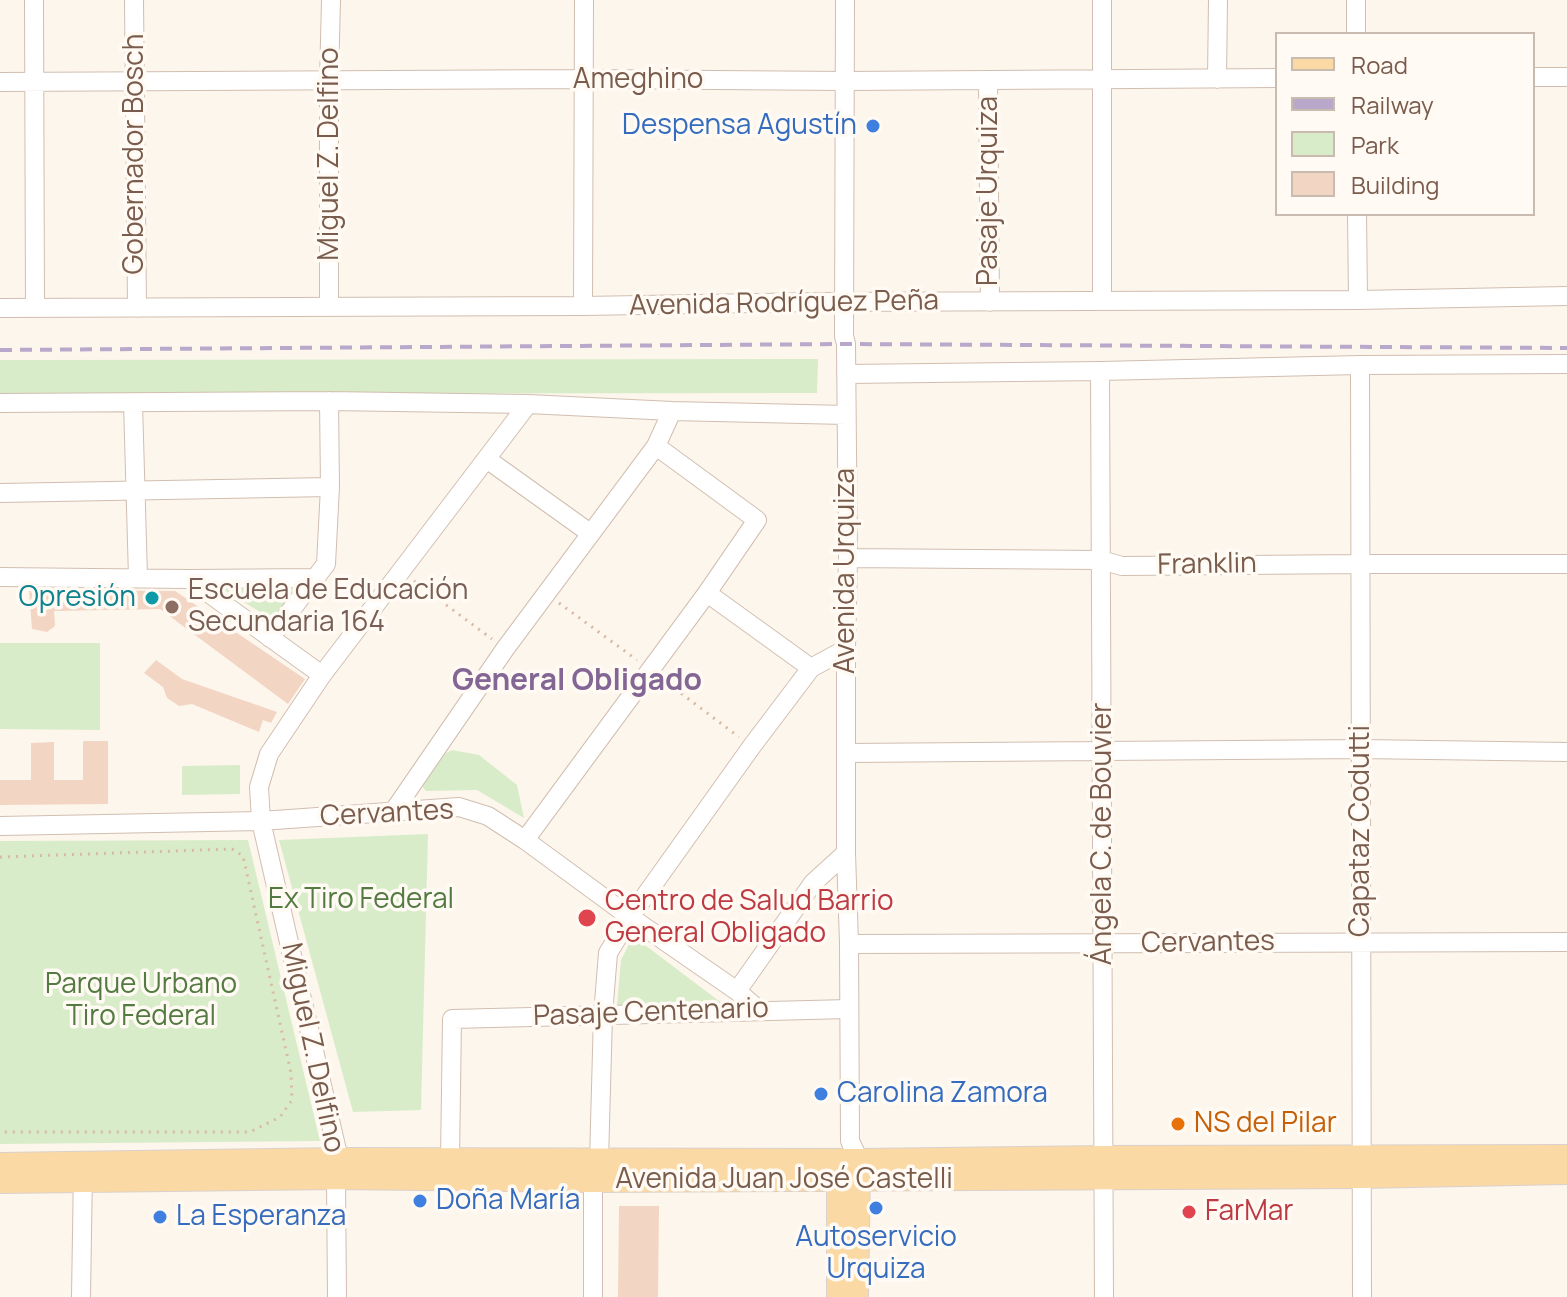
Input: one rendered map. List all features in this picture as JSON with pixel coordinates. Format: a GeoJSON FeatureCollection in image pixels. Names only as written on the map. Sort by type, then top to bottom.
{"type":"FeatureCollection","features":[{"type":"Feature","properties":{"kind":"main road","name":"Avenida Juan José Castelli"},"geometry":{"type":"LineString","coordinates":[[1361,1167],[1567,1156]]}},
{"type":"Feature","properties":{"kind":"main road","name":"Avenida Juan José Castelli"},"geometry":{"type":"LineString","coordinates":[[338,1169],[450,1160],[596,1171]]}},
{"type":"Feature","properties":{"kind":"main road","name":"Avenida Juan José Castelli"},"geometry":{"type":"LineString","coordinates":[[0,1164],[83,1172],[338,1169],[596,1171],[849,1164],[1104,1168],[1361,1167],[1567,1173]]}},
{"type":"Feature","properties":{"kind":"main road","name":"Avenida Urquiza"},"geometry":{"type":"LineString","coordinates":[[838,1297],[849,1164]]}},
{"type":"Feature","properties":{"kind":"main road","name":"Avenida Urquiza"},"geometry":{"type":"LineString","coordinates":[[849,1164],[857,1297]]}},
{"type":"Feature","properties":{"kind":"main road","name":"Avenida Juan José Castelli"},"geometry":{"type":"LineString","coordinates":[[0,1182],[83,1172]]}},
{"type":"Feature","properties":{"kind":"street"},"geometry":{"type":"LineString","coordinates":[[34,0],[35,308]]}},
{"type":"Feature","properties":{"kind":"street","name":"Gobernador Bosch"},"geometry":{"type":"LineString","coordinates":[[134,0],[137,308]]}},
{"type":"Feature","properties":{"kind":"street","name":"Miguel Z. Delfino"},"geometry":{"type":"LineString","coordinates":[[329,307],[331,0]]}},
{"type":"Feature","properties":{"kind":"street"},"geometry":{"type":"LineString","coordinates":[[583,306],[584,0]]}},
{"type":"Feature","properties":{"kind":"street","name":"Avenida Urquiza"},"geometry":{"type":"LineString","coordinates":[[845,0],[849,1164]]}},
{"type":"Feature","properties":{"kind":"street"},"geometry":{"type":"LineString","coordinates":[[1102,0],[1102,301]]}},
{"type":"Feature","properties":{"kind":"street"},"geometry":{"type":"LineString","coordinates":[[1217,79],[1218,0]]}},
{"type":"Feature","properties":{"kind":"street"},"geometry":{"type":"LineString","coordinates":[[1356,0],[1356,32]]}},
{"type":"Feature","properties":{"kind":"street"},"geometry":{"type":"LineString","coordinates":[[1535,77],[1567,77]]}},
{"type":"Feature","properties":{"kind":"street","name":"Ameghino"},"geometry":{"type":"LineString","coordinates":[[0,82],[1275,78]]}},
{"type":"Feature","properties":{"kind":"street","name":"Pasaje Urquiza"},"geometry":{"type":"LineString","coordinates":[[988,80],[990,302]]}},
{"type":"Feature","properties":{"kind":"street"},"geometry":{"type":"LineString","coordinates":[[1357,216],[1358,300]]}},
{"type":"Feature","properties":{"kind":"street","name":"Avenida Rodríguez Peña"},"geometry":{"type":"LineString","coordinates":[[0,308],[583,306],[1567,296]]}},
{"type":"Feature","properties":{"kind":"street"},"geometry":{"type":"LineString","coordinates":[[846,374],[1567,364]]}},
{"type":"Feature","properties":{"kind":"street","name":"Capataz Codutti"},"geometry":{"type":"LineString","coordinates":[[1360,365],[1362,1297]]}},
{"type":"Feature","properties":{"kind":"street","name":"Ángela C. de Bouvier"},"geometry":{"type":"LineString","coordinates":[[1100,371],[1104,1297]]}},
{"type":"Feature","properties":{"kind":"street"},"geometry":{"type":"LineString","coordinates":[[0,403],[329,401],[846,415]]}},
{"type":"Feature","properties":{"kind":"street"},"geometry":{"type":"LineString","coordinates":[[270,638],[326,564],[330,487],[329,401]]}},
{"type":"Feature","properties":{"kind":"street"},"geometry":{"type":"LineString","coordinates":[[133,403],[138,577]]}},
{"type":"Feature","properties":{"kind":"street","name":"Miguel Z. Delfino"},"geometry":{"type":"LineString","coordinates":[[337,1297],[338,1169],[261,821],[259,787],[269,754],[322,675],[528,404]]}},
{"type":"Feature","properties":{"kind":"street"},"geometry":{"type":"LineString","coordinates":[[393,812],[505,649],[656,446],[672,411]]}},
{"type":"Feature","properties":{"kind":"street"},"geometry":{"type":"LineString","coordinates":[[525,840],[757,520],[656,446]]}},
{"type":"Feature","properties":{"kind":"street"},"geometry":{"type":"LineString","coordinates":[[488,460],[590,533]]}},
{"type":"Feature","properties":{"kind":"street"},"geometry":{"type":"LineString","coordinates":[[0,493],[330,487]]}},
{"type":"Feature","properties":{"kind":"street","name":"Franklin"},"geometry":{"type":"LineString","coordinates":[[848,558],[1101,560],[1122,566],[1567,564]]}},
{"type":"Feature","properties":{"kind":"street"},"geometry":{"type":"LineString","coordinates":[[0,577],[316,578]]}},
{"type":"Feature","properties":{"kind":"street"},"geometry":{"type":"LineString","coordinates":[[189,579],[322,675]]}},
{"type":"Feature","properties":{"kind":"street"},"geometry":{"type":"LineString","coordinates":[[707,593],[811,668]]}},
{"type":"Feature","properties":{"kind":"street"},"geometry":{"type":"LineString","coordinates":[[593,1297],[596,1171],[608,953],[630,917],[811,668],[846,649]]}},
{"type":"Feature","properties":{"kind":"street"},"geometry":{"type":"LineString","coordinates":[[846,753],[1361,749],[1567,752]]}},
{"type":"Feature","properties":{"kind":"street","name":"Cervantes"},"geometry":{"type":"LineString","coordinates":[[0,826],[261,821],[459,807],[488,816],[525,840],[737,991],[759,1010]]}},
{"type":"Feature","properties":{"kind":"street"},"geometry":{"type":"LineString","coordinates":[[737,991],[813,883],[846,853]]}},
{"type":"Feature","properties":{"kind":"street","name":"Cervantes"},"geometry":{"type":"LineString","coordinates":[[849,944],[1567,942]]}},
{"type":"Feature","properties":{"kind":"street","name":"Pasaje Centenario"},"geometry":{"type":"LineString","coordinates":[[450,1160],[452,1019],[849,1009]]}},
{"type":"Feature","properties":{"kind":"street"},"geometry":{"type":"LineString","coordinates":[[81,1297],[83,1172]]}},
{"type":"Feature","properties":{"kind":"path"},"geometry":{"type":"LineString","coordinates":[[402,572],[505,649]]}},
{"type":"Feature","properties":{"kind":"path"},"geometry":{"type":"LineString","coordinates":[[0,857],[232,849],[243,856],[291,1073],[292,1100],[280,1117],[250,1132],[0,1132]]}},
{"type":"Feature","properties":{"kind":"green space"},"geometry":{"type":"Polygon","coordinates":[[[818,359],[817,393],[0,394],[0,360],[818,359]]]}},
{"type":"Feature","properties":{"kind":"green space"},"geometry":{"type":"Polygon","coordinates":[[[302,583],[273,620],[216,585],[302,583]]]}},
{"type":"Feature","properties":{"kind":"green space"},"geometry":{"type":"Polygon","coordinates":[[[0,643],[100,643],[100,730],[0,729],[0,643]]]}},
{"type":"Feature","properties":{"kind":"green space"},"geometry":{"type":"Polygon","coordinates":[[[452,750],[479,755],[517,785],[524,818],[477,790],[426,791],[421,785],[438,757],[452,750]]]}},
{"type":"Feature","properties":{"kind":"green space"},"geometry":{"type":"Polygon","coordinates":[[[240,765],[240,794],[182,795],[182,766],[240,765]]]}},
{"type":"Feature","properties":{"kind":"green space","name":"Ex Tiro Federal"},"geometry":{"type":"Polygon","coordinates":[[[428,834],[421,1110],[353,1112],[279,840],[428,834]]]}},
{"type":"Feature","properties":{"kind":"green space","name":"Parque Urbano Tiro Federal"},"geometry":{"type":"Polygon","coordinates":[[[248,840],[320,1141],[0,1144],[0,841],[248,840]]]}},
{"type":"Feature","properties":{"kind":"green space"},"geometry":{"type":"Polygon","coordinates":[[[633,936],[723,1004],[617,1005],[621,960],[633,936]]]}},
{"type":"Feature","properties":{"kind":"building"},"geometry":{"type":"Polygon","coordinates":[[[29,590],[175,591],[305,679],[288,704],[160,609],[54,611],[55,626],[47,632],[32,629],[29,590]]]}},
{"type":"Feature","properties":{"kind":"building"},"geometry":{"type":"Polygon","coordinates":[[[156,660],[182,679],[277,712],[271,723],[263,720],[259,732],[192,704],[179,706],[167,698],[163,687],[144,673],[156,660]]]}},
{"type":"Feature","properties":{"kind":"building"},"geometry":{"type":"Polygon","coordinates":[[[83,741],[108,741],[108,804],[0,805],[0,780],[31,780],[31,743],[54,742],[54,780],[83,780],[83,741]]]}},
{"type":"Feature","properties":{"kind":"building"},"geometry":{"type":"Polygon","coordinates":[[[619,1206],[659,1206],[658,1297],[618,1297],[619,1206]]]}},
{"type":"Feature","properties":{"kind":"railway"},"geometry":{"type":"LineString","coordinates":[[0,350],[846,344],[1567,348]]}},
{"type":"Feature","properties":{"kind":"place","name":"Despensa Agustín"},"geometry":{"type":"Point","coordinates":[873,126]}},
{"type":"Feature","properties":{"kind":"place","name":"Opresión"},"geometry":{"type":"Point","coordinates":[152,598]}},
{"type":"Feature","properties":{"kind":"place","name":"Escuela de Educación Secundaria 164"},"geometry":{"type":"Point","coordinates":[172,607]}},
{"type":"Feature","properties":{"kind":"place","name":"Centro de Salud Barrio General Obligado"},"geometry":{"type":"Point","coordinates":[587,918]}},
{"type":"Feature","properties":{"kind":"place","name":"Carolina Zamora"},"geometry":{"type":"Point","coordinates":[821,1094]}},
{"type":"Feature","properties":{"kind":"place","name":"NS del Pilar"},"geometry":{"type":"Point","coordinates":[1178,1124]}},
{"type":"Feature","properties":{"kind":"place","name":"Doña María"},"geometry":{"type":"Point","coordinates":[420,1201]}},
{"type":"Feature","properties":{"kind":"place","name":"Autoservicio Urquiza"},"geometry":{"type":"Point","coordinates":[876,1208]}},
{"type":"Feature","properties":{"kind":"place","name":"FarMar"},"geometry":{"type":"Point","coordinates":[1189,1212]}},
{"type":"Feature","properties":{"kind":"place","name":"La Esperanza"},"geometry":{"type":"Point","coordinates":[160,1217]}},
{"type":"Feature","properties":{"kind":"district","name":"General Obligado"},"geometry":{"type":"Point","coordinates":[577,682]}}]}
